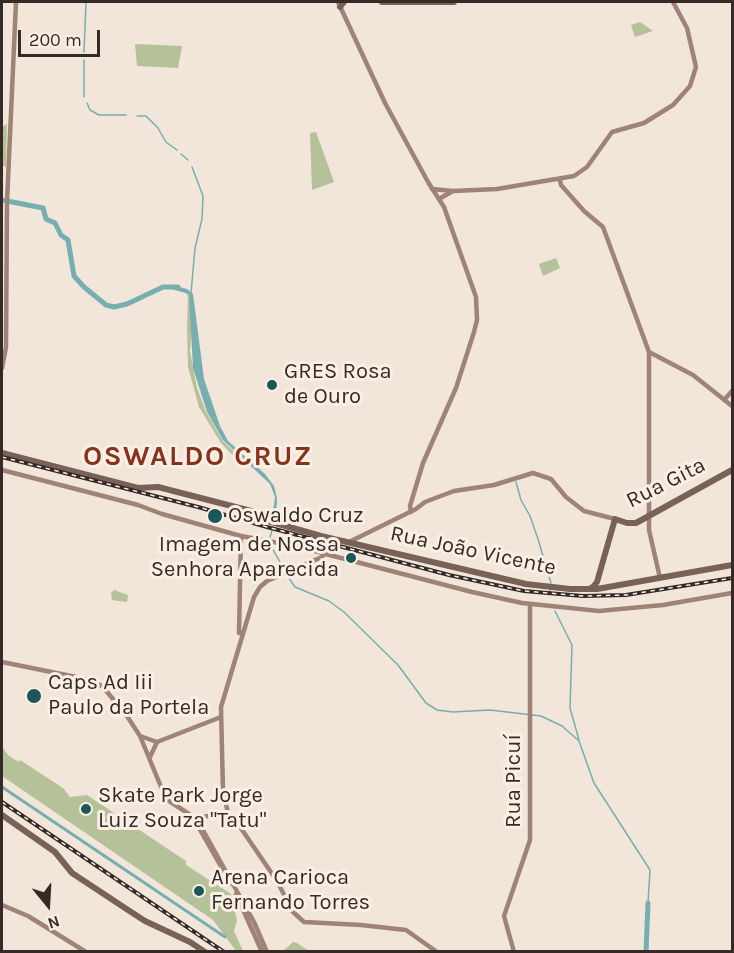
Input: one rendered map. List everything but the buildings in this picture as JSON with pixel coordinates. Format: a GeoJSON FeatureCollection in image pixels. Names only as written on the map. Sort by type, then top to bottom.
{"type":"FeatureCollection","features":[{"type":"Feature","properties":{"kind":"main road"},"geometry":{"type":"LineString","coordinates":[[2,368],[16,2]]}},
{"type":"Feature","properties":{"kind":"main road"},"geometry":{"type":"LineString","coordinates":[[382,2],[454,2]]}},
{"type":"Feature","properties":{"kind":"main road"},"geometry":{"type":"LineString","coordinates":[[432,189],[453,191],[497,189],[560,180],[584,170],[607,137],[615,130],[651,119],[680,100],[690,86],[696,63],[684,20],[673,2]]}},
{"type":"Feature","properties":{"kind":"main road"},"geometry":{"type":"LineString","coordinates":[[341,3],[385,103],[446,211],[476,294],[477,320],[456,388],[427,455],[408,513]]}},
{"type":"Feature","properties":{"kind":"main road"},"geometry":{"type":"LineString","coordinates":[[560,180],[561,185],[584,211],[603,227],[649,355],[648,518],[649,537],[660,578]]}},
{"type":"Feature","properties":{"kind":"main road"},"geometry":{"type":"LineString","coordinates":[[439,200],[453,191]]}},
{"type":"Feature","properties":{"kind":"main road"},"geometry":{"type":"LineString","coordinates":[[649,355],[656,356],[693,375],[732,406]]}},
{"type":"Feature","properties":{"kind":"main road"},"geometry":{"type":"LineString","coordinates":[[724,400],[732,391]]}},
{"type":"Feature","properties":{"kind":"main road","name":"Rua João Vicente"},"geometry":{"type":"LineString","coordinates":[[2,453],[138,488],[158,487],[255,512],[274,523],[348,543],[526,584],[601,589],[732,565]]}},
{"type":"Feature","properties":{"kind":"main road"},"geometry":{"type":"LineString","coordinates":[[2,470],[138,505],[241,536],[530,604],[592,611],[611,610],[683,602],[732,593]]}},
{"type":"Feature","properties":{"kind":"main road","name":"Rua Gita"},"geometry":{"type":"LineString","coordinates":[[615,519],[632,524],[648,518],[732,470]]}},
{"type":"Feature","properties":{"kind":"main road"},"geometry":{"type":"LineString","coordinates":[[348,543],[425,502],[454,492],[533,473],[550,479],[584,512],[615,519],[597,582],[593,588],[589,589]]}},
{"type":"Feature","properties":{"kind":"main road"},"geometry":{"type":"LineString","coordinates":[[415,495],[418,502],[425,502]]}},
{"type":"Feature","properties":{"kind":"main road"},"geometry":{"type":"LineString","coordinates":[[356,545],[363,535]]}},
{"type":"Feature","properties":{"kind":"main road"},"geometry":{"type":"LineString","coordinates":[[241,536],[239,614],[241,633]]}},
{"type":"Feature","properties":{"kind":"main road"},"geometry":{"type":"LineString","coordinates":[[320,555],[267,580],[260,587],[241,633],[223,698],[221,717],[224,792],[229,817],[243,830],[293,912],[301,921],[406,930],[437,951]]}},
{"type":"Feature","properties":{"kind":"main road"},"geometry":{"type":"LineString","coordinates":[[597,582],[601,589]]}},
{"type":"Feature","properties":{"kind":"main road","name":"Rua Picuí"},"geometry":{"type":"LineString","coordinates":[[514,951],[504,916],[530,840],[530,604]]}},
{"type":"Feature","properties":{"kind":"main road"},"geometry":{"type":"LineString","coordinates":[[239,614],[248,616]]}},
{"type":"Feature","properties":{"kind":"main road"},"geometry":{"type":"LineString","coordinates":[[2,662],[94,681],[119,706],[140,736],[166,799],[195,818],[201,827],[253,923],[264,951]]}},
{"type":"Feature","properties":{"kind":"main road"},"geometry":{"type":"LineString","coordinates":[[140,736],[158,741],[221,717]]}},
{"type":"Feature","properties":{"kind":"main road"},"geometry":{"type":"LineString","coordinates":[[150,757],[158,741]]}},
{"type":"Feature","properties":{"kind":"main road"},"geometry":{"type":"LineString","coordinates":[[195,818],[215,815],[226,804]]}},
{"type":"Feature","properties":{"kind":"main road"},"geometry":{"type":"LineString","coordinates":[[2,815],[55,852],[72,873],[145,921],[205,951]]}},
{"type":"Feature","properties":{"kind":"main road"},"geometry":{"type":"LineString","coordinates":[[215,815],[229,817]]}},
{"type":"Feature","properties":{"kind":"main road"},"geometry":{"type":"LineString","coordinates":[[195,818],[198,828],[253,923]]}},
{"type":"Feature","properties":{"kind":"main road"},"geometry":{"type":"LineString","coordinates":[[201,827],[207,818]]}},
{"type":"Feature","properties":{"kind":"main road"},"geometry":{"type":"LineString","coordinates":[[2,905],[28,916],[86,951]]}},
{"type":"Feature","properties":{"kind":"green space"},"geometry":{"type":"Polygon","coordinates":[[[640,22],[653,31],[635,37],[631,25],[640,22]]]}},
{"type":"Feature","properties":{"kind":"green space"},"geometry":{"type":"Polygon","coordinates":[[[135,44],[182,46],[178,68],[137,66],[135,44]]]}},
{"type":"Feature","properties":{"kind":"green space"},"geometry":{"type":"Polygon","coordinates":[[[7,124],[6,167],[2,165],[2,127],[7,124]]]}},
{"type":"Feature","properties":{"kind":"green space"},"geometry":{"type":"Polygon","coordinates":[[[316,132],[334,182],[312,190],[310,133],[316,132]]]}},
{"type":"Feature","properties":{"kind":"green space"},"geometry":{"type":"Polygon","coordinates":[[[556,258],[560,268],[543,276],[539,264],[556,258]]]}},
{"type":"Feature","properties":{"kind":"green space"},"geometry":{"type":"Polygon","coordinates":[[[172,287],[191,295],[193,315],[190,351],[197,388],[206,412],[223,441],[244,461],[241,464],[221,443],[199,407],[188,367],[188,297],[186,293],[171,289],[172,287]]]}},
{"type":"Feature","properties":{"kind":"green space"},"geometry":{"type":"Polygon","coordinates":[[[114,590],[128,595],[127,602],[112,600],[111,593],[114,590]]]}},
{"type":"Feature","properties":{"kind":"green space"},"geometry":{"type":"Polygon","coordinates":[[[2,747],[9,756],[19,762],[20,760],[63,788],[70,797],[87,795],[231,894],[237,921],[234,931],[243,951],[236,951],[213,920],[2,776],[2,747]]]}},
{"type":"Feature","properties":{"kind":"green space"},"geometry":{"type":"Polygon","coordinates":[[[293,942],[297,943],[309,951],[283,951],[293,942]]]}},
{"type":"Feature","properties":{"kind":"water"},"geometry":{"type":"Polygon","coordinates":[[[172,285],[187,289],[193,294],[204,379],[220,426],[228,441],[265,474],[274,486],[277,498],[276,519],[272,519],[275,497],[270,484],[223,440],[207,412],[193,368],[189,294],[172,289],[172,285]]]}},
{"type":"Feature","properties":{"kind":"waterway"},"geometry":{"type":"LineString","coordinates":[[84,52],[86,2]]}},
{"type":"Feature","properties":{"kind":"waterway"},"geometry":{"type":"LineString","coordinates":[[84,60],[84,97]]}},
{"type":"Feature","properties":{"kind":"waterway"},"geometry":{"type":"LineString","coordinates":[[87,103],[90,110],[99,115],[126,115]]}},
{"type":"Feature","properties":{"kind":"waterway"},"geometry":{"type":"LineString","coordinates":[[137,116],[146,116],[158,128],[166,142],[177,150]]}},
{"type":"Feature","properties":{"kind":"waterway"},"geometry":{"type":"LineString","coordinates":[[181,154],[188,160]]}},
{"type":"Feature","properties":{"kind":"waterway"},"geometry":{"type":"LineString","coordinates":[[191,293],[195,248],[202,219],[203,196],[192,167]]}},
{"type":"Feature","properties":{"kind":"waterway"},"geometry":{"type":"LineString","coordinates":[[2,200],[43,208],[46,219],[55,223],[61,235],[68,240],[74,276],[106,305],[114,307],[127,304],[163,287],[178,287]]}},
{"type":"Feature","properties":{"kind":"waterway"},"geometry":{"type":"LineString","coordinates":[[516,482],[521,500],[530,516],[538,539],[551,583]]}},
{"type":"Feature","properties":{"kind":"waterway"},"geometry":{"type":"LineString","coordinates":[[270,537],[273,527]]}},
{"type":"Feature","properties":{"kind":"waterway"},"geometry":{"type":"LineString","coordinates":[[271,546],[285,571]]}},
{"type":"Feature","properties":{"kind":"waterway"},"geometry":{"type":"LineString","coordinates":[[287,575],[295,587],[329,601],[344,612],[398,665],[426,703],[437,710],[453,712],[490,710],[541,716],[562,726],[579,741],[594,783],[650,870],[648,903]]}},
{"type":"Feature","properties":{"kind":"waterway"},"geometry":{"type":"LineString","coordinates":[[555,611],[572,645],[570,708],[579,740]]}},
{"type":"Feature","properties":{"kind":"waterway"},"geometry":{"type":"LineString","coordinates":[[2,787],[225,937]]}},
{"type":"Feature","properties":{"kind":"waterway"},"geometry":{"type":"LineString","coordinates":[[646,952],[648,903]]}},
{"type":"Feature","properties":{"kind":"railway"},"geometry":{"type":"LineString","coordinates":[[2,457],[449,575],[524,591],[583,596],[626,595],[732,578]]}},
{"type":"Feature","properties":{"kind":"railway"},"geometry":{"type":"LineString","coordinates":[[2,802],[224,952]]}},
{"type":"Feature","properties":{"kind":"place","name":"GRES Rosa de Ouro"},"geometry":{"type":"Point","coordinates":[272,385]}},
{"type":"Feature","properties":{"kind":"place","name":"Oswaldo Cruz"},"geometry":{"type":"Point","coordinates":[215,516]}},
{"type":"Feature","properties":{"kind":"place","name":"Imagem de Nossa Senhora Aparecida"},"geometry":{"type":"Point","coordinates":[351,558]}},
{"type":"Feature","properties":{"kind":"place","name":"Caps Ad Iii Paulo da Portela"},"geometry":{"type":"Point","coordinates":[34,696]}},
{"type":"Feature","properties":{"kind":"place","name":"Skate Park Jorge Luiz Souza \"Tatu\""},"geometry":{"type":"Point","coordinates":[86,809]}},
{"type":"Feature","properties":{"kind":"place","name":"Arena Carioca Fernando Torres"},"geometry":{"type":"Point","coordinates":[199,891]}},
{"type":"Feature","properties":{"kind":"district","name":"OSWALDO CRUZ"},"geometry":{"type":"Point","coordinates":[198,457]}}]}
